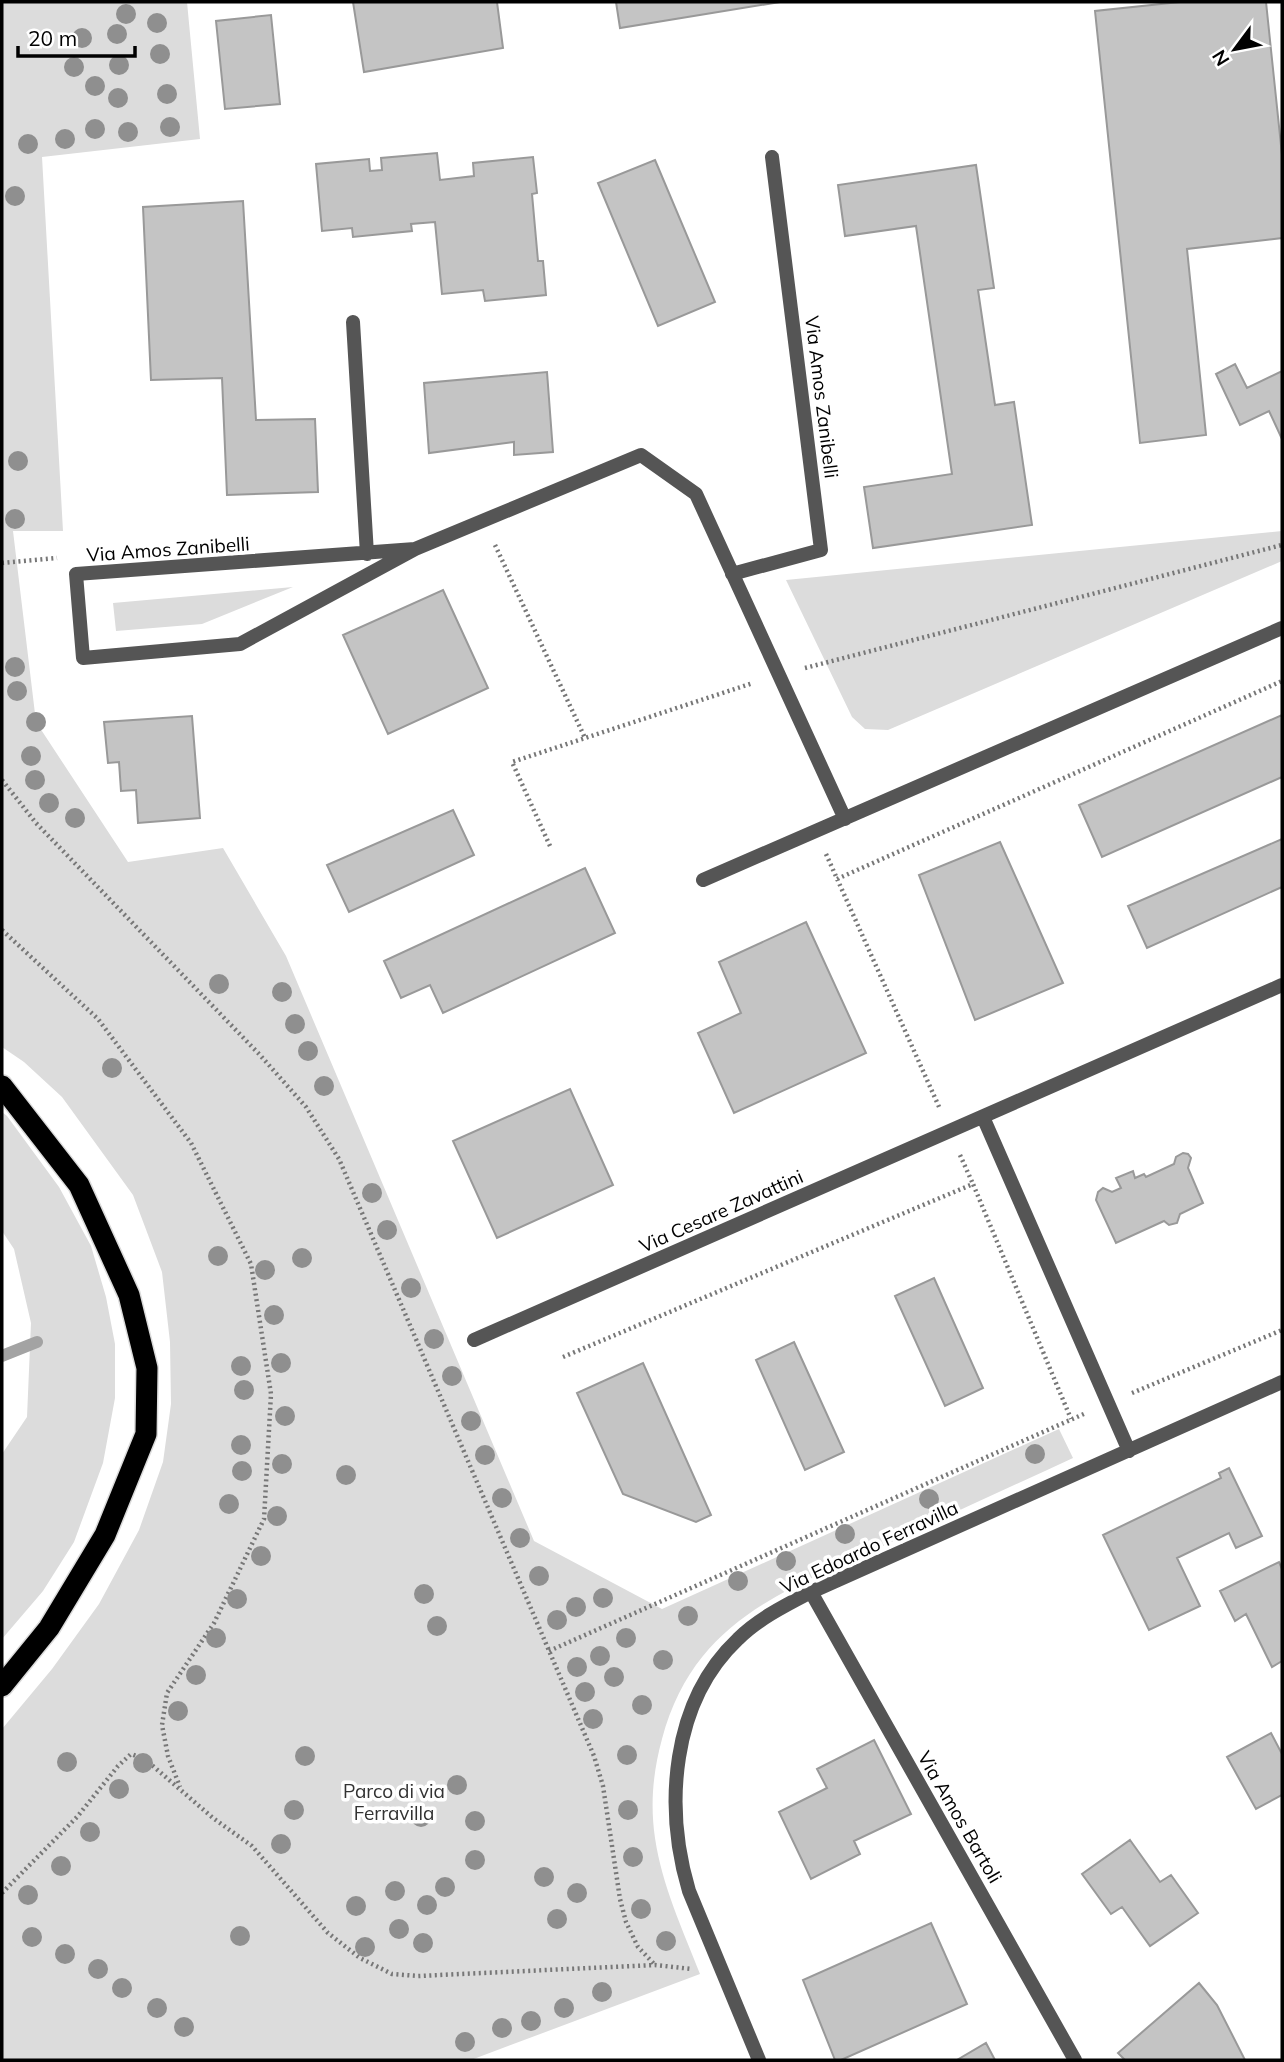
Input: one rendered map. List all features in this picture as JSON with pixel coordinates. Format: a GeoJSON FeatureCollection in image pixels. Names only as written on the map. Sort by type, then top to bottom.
{"type":"FeatureCollection","features":[{"type":"Feature","properties":{"kind":"highway"},"geometry":{"type":"LineString","coordinates":[[2,1086],[79,1185],[129,1295],[147,1367],[147,1381],[146,1434],[105,1535],[49,1628],[2,1686]]}},
{"type":"Feature","properties":{"kind":"street","name":"Via Amos Zanibelli"},"geometry":{"type":"LineString","coordinates":[[732,574],[821,550],[772,157]]}},
{"type":"Feature","properties":{"kind":"street"},"geometry":{"type":"LineString","coordinates":[[353,322],[367,554]]}},
{"type":"Feature","properties":{"kind":"street","name":"Via Amos Zanibelli"},"geometry":{"type":"LineString","coordinates":[[415,550],[76,575],[83,658],[240,644],[415,550],[641,455],[696,494],[845,819]]}},
{"type":"Feature","properties":{"kind":"street"},"geometry":{"type":"LineString","coordinates":[[704,880],[1282,628]]}},
{"type":"Feature","properties":{"kind":"street","name":"Via Cesare Zavattini"},"geometry":{"type":"LineString","coordinates":[[474,1340],[1282,985]]}},
{"type":"Feature","properties":{"kind":"street"},"geometry":{"type":"LineString","coordinates":[[983,1117],[1129,1451]]}},
{"type":"Feature","properties":{"kind":"street","name":"Via Edoardo Ferravilla"},"geometry":{"type":"LineString","coordinates":[[759,2060],[689,1891],[681,1863],[677,1777],[686,1724],[695,1698],[708,1675],[739,1637],[784,1606],[811,1592],[1282,1382]]}},
{"type":"Feature","properties":{"kind":"street","name":"Via Amos Bartoli"},"geometry":{"type":"LineString","coordinates":[[811,1592],[1075,2060]]}},
{"type":"Feature","properties":{"kind":"path"},"geometry":{"type":"LineString","coordinates":[[484,521],[585,738]]}},
{"type":"Feature","properties":{"kind":"path"},"geometry":{"type":"LineString","coordinates":[[550,846],[512,762],[779,674],[1282,545]]}},
{"type":"Feature","properties":{"kind":"path"},"geometry":{"type":"LineString","coordinates":[[837,879],[1282,681]]}},
{"type":"Feature","properties":{"kind":"path"},"geometry":{"type":"LineString","coordinates":[[2,780],[36,823],[260,1055],[306,1107],[339,1159],[594,1756],[603,1787],[626,1922],[638,1947],[655,1965]]}},
{"type":"Feature","properties":{"kind":"path"},"geometry":{"type":"LineString","coordinates":[[816,831],[950,1131],[1072,1419]]}},
{"type":"Feature","properties":{"kind":"path"},"geometry":{"type":"LineString","coordinates":[[2,930],[98,1019],[145,1081],[191,1143],[251,1264],[271,1394],[264,1519],[214,1623],[167,1693],[162,1725],[168,1756],[180,1787]]}},
{"type":"Feature","properties":{"kind":"path"},"geometry":{"type":"LineString","coordinates":[[563,1357],[973,1184]]}},
{"type":"Feature","properties":{"kind":"path"},"geometry":{"type":"LineString","coordinates":[[549,1651],[1108,1403],[1282,1330]]}},
{"type":"Feature","properties":{"kind":"path"},"geometry":{"type":"LineString","coordinates":[[2,1893],[77,1817],[131,1754],[146,1760],[213,1818],[252,1846],[328,1933],[360,1958],[391,1974],[418,1976],[655,1965],[722,1972]]}},
{"type":"Feature","properties":{"kind":"green space","name":"Parco di via Ferravilla"},"geometry":{"type":"Polygon","coordinates":[[[2,2],[187,2],[200,139],[42,157],[63,531],[13,531],[36,722],[128,862],[223,848],[286,956],[534,1541],[662,1609],[1059,1429],[1073,1458],[778,1595],[720,1637],[696,1665],[677,1698],[662,1739],[653,1788],[653,1825],[658,1856],[674,1908],[700,1974],[471,2060],[2,2060],[2,1729],[52,1669],[99,1604],[139,1530],[163,1462],[171,1404],[170,1342],[162,1272],[133,1195],[62,1097],[24,1062],[2,1047],[2,2]]]}},
{"type":"Feature","properties":{"kind":"green space"},"geometry":{"type":"Polygon","coordinates":[[[1282,531],[1282,561],[888,730],[865,729],[852,717],[786,580],[1282,531]]]}},
{"type":"Feature","properties":{"kind":"green space"},"geometry":{"type":"Polygon","coordinates":[[[293,587],[202,624],[116,631],[113,603],[293,587]]]}},
{"type":"Feature","properties":{"kind":"green space"},"geometry":{"type":"Polygon","coordinates":[[[2,1112],[59,1187],[91,1246],[106,1297],[115,1344],[115,1398],[103,1463],[74,1542],[43,1591],[2,1639],[2,1454],[27,1417],[31,1323],[14,1249],[2,1231],[2,1112]]]}},
{"type":"Feature","properties":{"kind":"building"},"geometry":{"type":"Polygon","coordinates":[[[353,2],[497,2],[503,48],[364,72],[353,2]]]}},
{"type":"Feature","properties":{"kind":"building"},"geometry":{"type":"Polygon","coordinates":[[[616,2],[780,2],[620,28],[616,2]]]}},
{"type":"Feature","properties":{"kind":"building"},"geometry":{"type":"Polygon","coordinates":[[[1180,2],[1266,2],[1282,155],[1282,238],[1187,249],[1206,435],[1140,443],[1095,11],[1180,2]]]}},
{"type":"Feature","properties":{"kind":"building"},"geometry":{"type":"Polygon","coordinates":[[[271,15],[280,104],[225,109],[216,21],[271,15]]]}},
{"type":"Feature","properties":{"kind":"building"},"geometry":{"type":"Polygon","coordinates":[[[437,153],[440,180],[474,176],[473,163],[533,157],[537,193],[532,194],[538,261],[543,261],[546,295],[485,301],[483,290],[442,294],[435,222],[411,224],[412,231],[353,237],[352,228],[322,231],[316,164],[369,159],[370,171],[382,170],[381,158],[437,153]]]}},
{"type":"Feature","properties":{"kind":"building"},"geometry":{"type":"Polygon","coordinates":[[[655,160],[715,302],[658,326],[598,183],[655,160]]]}},
{"type":"Feature","properties":{"kind":"building"},"geometry":{"type":"Polygon","coordinates":[[[976,165],[994,288],[978,290],[995,405],[1014,402],[1032,525],[873,548],[864,487],[952,474],[916,226],[845,236],[838,185],[976,165]]]}},
{"type":"Feature","properties":{"kind":"building"},"geometry":{"type":"Polygon","coordinates":[[[243,201],[256,420],[315,419],[318,492],[227,495],[222,378],[151,380],[143,207],[243,201]]]}},
{"type":"Feature","properties":{"kind":"building"},"geometry":{"type":"Polygon","coordinates":[[[1235,364],[1247,388],[1282,371],[1282,439],[1269,411],[1240,425],[1216,374],[1235,364]]]}},
{"type":"Feature","properties":{"kind":"building"},"geometry":{"type":"Polygon","coordinates":[[[547,372],[553,452],[514,455],[514,442],[429,453],[424,383],[547,372]]]}},
{"type":"Feature","properties":{"kind":"building"},"geometry":{"type":"Polygon","coordinates":[[[443,590],[488,688],[388,734],[343,635],[443,590]]]}},
{"type":"Feature","properties":{"kind":"building"},"geometry":{"type":"Polygon","coordinates":[[[1282,715],[1282,777],[1102,857],[1079,805],[1282,715]]]}},
{"type":"Feature","properties":{"kind":"building"},"geometry":{"type":"Polygon","coordinates":[[[192,716],[200,818],[138,823],[136,790],[121,791],[119,762],[108,763],[104,722],[192,716]]]}},
{"type":"Feature","properties":{"kind":"building"},"geometry":{"type":"Polygon","coordinates":[[[453,810],[474,855],[349,912],[327,865],[453,810]]]}},
{"type":"Feature","properties":{"kind":"building"},"geometry":{"type":"Polygon","coordinates":[[[1282,839],[1282,887],[1147,948],[1128,906],[1282,839]]]}},
{"type":"Feature","properties":{"kind":"building"},"geometry":{"type":"Polygon","coordinates":[[[1000,842],[1063,983],[975,1020],[919,875],[1000,842]]]}},
{"type":"Feature","properties":{"kind":"building"},"geometry":{"type":"Polygon","coordinates":[[[585,868],[615,933],[443,1013],[430,985],[401,998],[384,961],[585,868]]]}},
{"type":"Feature","properties":{"kind":"building"},"geometry":{"type":"Polygon","coordinates":[[[806,922],[866,1053],[734,1113],[698,1033],[741,1013],[719,962],[806,922]]]}},
{"type":"Feature","properties":{"kind":"building"},"geometry":{"type":"Polygon","coordinates":[[[570,1089],[613,1185],[497,1238],[453,1141],[570,1089]]]}},
{"type":"Feature","properties":{"kind":"building"},"geometry":{"type":"Polygon","coordinates":[[[1183,1153],[1191,1158],[1188,1168],[1203,1203],[1180,1214],[1177,1223],[1169,1225],[1164,1221],[1116,1243],[1096,1200],[1098,1192],[1103,1188],[1112,1192],[1121,1188],[1116,1178],[1133,1171],[1135,1178],[1144,1174],[1146,1177],[1174,1164],[1176,1157],[1183,1153]]]}},
{"type":"Feature","properties":{"kind":"building"},"geometry":{"type":"Polygon","coordinates":[[[934,1278],[983,1388],[945,1406],[895,1296],[934,1278]]]}},
{"type":"Feature","properties":{"kind":"building"},"geometry":{"type":"Polygon","coordinates":[[[794,1342],[844,1452],[805,1470],[756,1360],[794,1342]]]}},
{"type":"Feature","properties":{"kind":"building"},"geometry":{"type":"Polygon","coordinates":[[[643,1363],[711,1515],[696,1522],[623,1494],[577,1393],[643,1363]]]}},
{"type":"Feature","properties":{"kind":"building"},"geometry":{"type":"Polygon","coordinates":[[[1229,1468],[1262,1536],[1236,1548],[1229,1533],[1177,1558],[1200,1606],[1149,1630],[1103,1535],[1221,1478],[1219,1473],[1229,1468]]]}},
{"type":"Feature","properties":{"kind":"building"},"geometry":{"type":"Polygon","coordinates":[[[1279,1562],[1282,1569],[1282,1661],[1272,1667],[1246,1614],[1235,1621],[1220,1591],[1279,1562]]]}},
{"type":"Feature","properties":{"kind":"building"},"geometry":{"type":"Polygon","coordinates":[[[1271,1733],[1282,1754],[1282,1795],[1256,1809],[1227,1757],[1271,1733]]]}},
{"type":"Feature","properties":{"kind":"building"},"geometry":{"type":"Polygon","coordinates":[[[874,1740],[911,1814],[854,1841],[860,1854],[811,1879],[779,1812],[827,1788],[817,1769],[874,1740]]]}},
{"type":"Feature","properties":{"kind":"building"},"geometry":{"type":"Polygon","coordinates":[[[1130,1840],[1160,1882],[1171,1875],[1198,1913],[1150,1946],[1122,1907],[1111,1914],[1082,1874],[1130,1840]]]}},
{"type":"Feature","properties":{"kind":"building"},"geometry":{"type":"Polygon","coordinates":[[[931,1923],[967,2004],[841,2060],[835,2060],[803,1980],[931,1923]]]}},
{"type":"Feature","properties":{"kind":"building"},"geometry":{"type":"Polygon","coordinates":[[[1199,1983],[1217,2005],[1245,2060],[1125,2060],[1118,2053],[1199,1983]]]}},
{"type":"Feature","properties":{"kind":"building"},"geometry":{"type":"Polygon","coordinates":[[[986,2043],[995,2060],[957,2060],[986,2043]]]}},
{"type":"Feature","properties":{"kind":"waterway"},"geometry":{"type":"LineString","coordinates":[[2,1356],[37,1342]]}}]}
